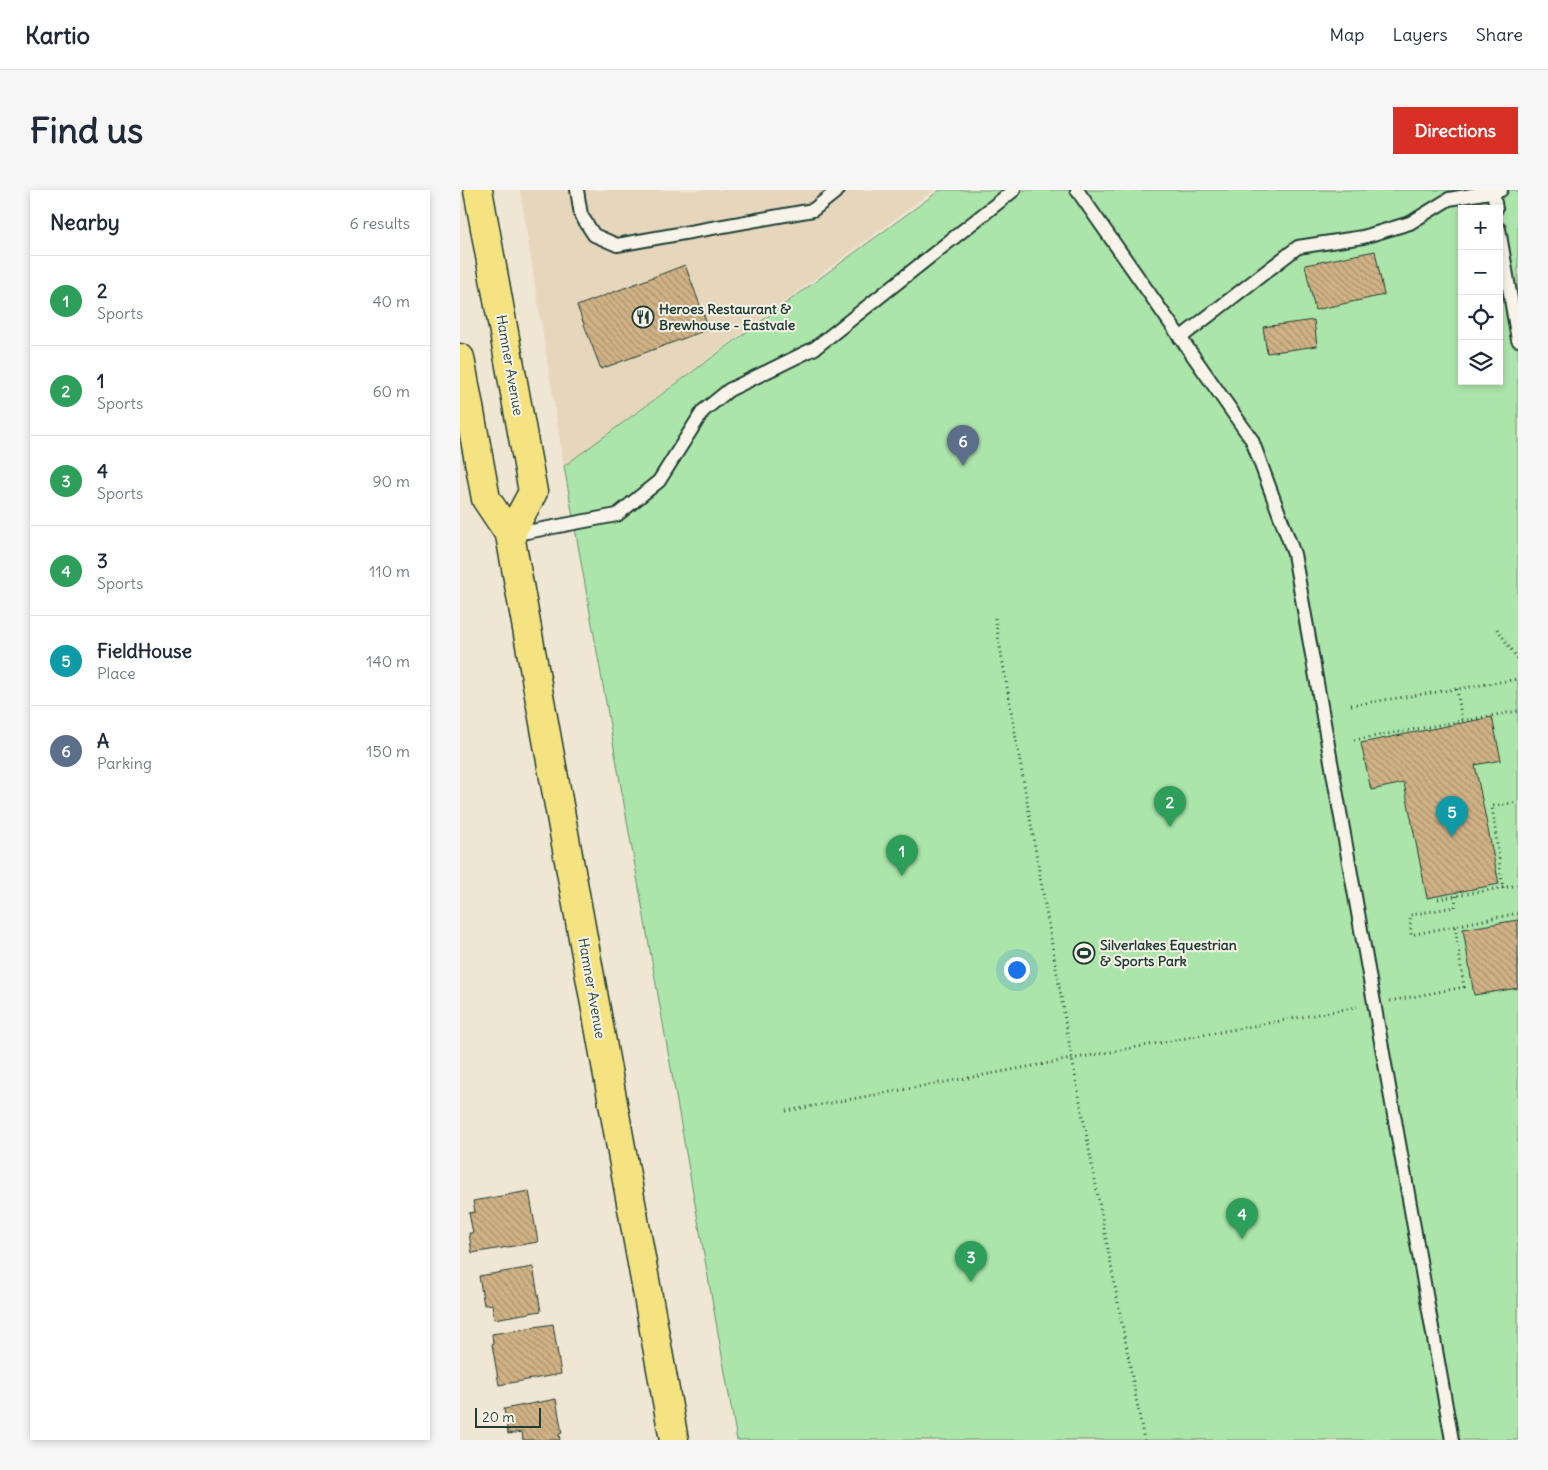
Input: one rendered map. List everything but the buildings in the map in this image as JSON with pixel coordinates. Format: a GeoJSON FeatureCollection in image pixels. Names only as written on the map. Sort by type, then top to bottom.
{"type":"FeatureCollection","features":[{"type":"Feature","properties":{"kind":"main road","name":"Hamner Avenue"},"geometry":{"type":"LineString","coordinates":[[478,190],[533,492],[510,535]]}},
{"type":"Feature","properties":{"kind":"main road","name":"Hamner Avenue"},"geometry":{"type":"LineString","coordinates":[[460,358],[486,499],[510,535],[674,1440]]}},
{"type":"Feature","properties":{"kind":"lane"},"geometry":{"type":"LineString","coordinates":[[577,190],[581,215],[594,235],[617,245],[813,210],[838,190]]}},
{"type":"Feature","properties":{"kind":"lane"},"geometry":{"type":"LineString","coordinates":[[510,535],[617,514],[659,480],[703,411],[728,390],[815,348],[1014,190]]}},
{"type":"Feature","properties":{"kind":"lane"},"geometry":{"type":"LineString","coordinates":[[1077,190],[1252,440],[1294,554],[1452,1440]]}},
{"type":"Feature","properties":{"kind":"lane"},"geometry":{"type":"LineString","coordinates":[[1180,338],[1298,247],[1362,237],[1410,223],[1449,199],[1497,191],[1496,205]]}},
{"type":"Feature","properties":{"kind":"lane"},"geometry":{"type":"LineString","coordinates":[[1503,250],[1518,340]]}},
{"type":"Feature","properties":{"kind":"path"},"geometry":{"type":"LineString","coordinates":[[995,618],[1072,1059],[1144,1440]]}},
{"type":"Feature","properties":{"kind":"path"},"geometry":{"type":"LineString","coordinates":[[1497,628],[1518,659]]}},
{"type":"Feature","properties":{"kind":"path"},"geometry":{"type":"LineString","coordinates":[[1351,705],[1518,679]]}},
{"type":"Feature","properties":{"kind":"path"},"geometry":{"type":"LineString","coordinates":[[1457,689],[1462,721]]}},
{"type":"Feature","properties":{"kind":"path"},"geometry":{"type":"LineString","coordinates":[[1354,740],[1518,711]]}},
{"type":"Feature","properties":{"kind":"path"},"geometry":{"type":"LineString","coordinates":[[1503,889],[1492,806],[1518,802]]}},
{"type":"Feature","properties":{"kind":"path"},"geometry":{"type":"LineString","coordinates":[[1438,899],[1518,885]]}},
{"type":"Feature","properties":{"kind":"path"},"geometry":{"type":"LineString","coordinates":[[1456,896],[1455,907],[1410,915],[1411,935],[1518,913]]}},
{"type":"Feature","properties":{"kind":"path"},"geometry":{"type":"LineString","coordinates":[[786,1111],[1464,987],[1455,926]]}},
{"type":"Feature","properties":{"kind":"shaded area"},"geometry":{"type":"Polygon","coordinates":[[[520,190],[934,190],[564,466],[520,190]]]}},
{"type":"Feature","properties":{"kind":"green space","name":"Silverlakes Equestrian & Sports Park"},"geometry":{"type":"Polygon","coordinates":[[[940,190],[1518,190],[1518,1440],[737,1440],[564,466],[940,190]]]}},
{"type":"Feature","properties":{"kind":"place","name":"Heroes Restaurant & Brewhouse - Eastvale"},"geometry":{"type":"Point","coordinates":[643,317]}},
{"type":"Feature","properties":{"kind":"place","name":"A"},"geometry":{"type":"Point","coordinates":[963,466]}},
{"type":"Feature","properties":{"kind":"place","name":"1"},"geometry":{"type":"Point","coordinates":[1170,827]}},
{"type":"Feature","properties":{"kind":"place","name":"FieldHouse"},"geometry":{"type":"Point","coordinates":[1452,837]}},
{"type":"Feature","properties":{"kind":"place","name":"2"},"geometry":{"type":"Point","coordinates":[902,876]}},
{"type":"Feature","properties":{"kind":"place","name":"Silverlakes Equestrian & Sports Park"},"geometry":{"type":"Point","coordinates":[1084,953]}},
{"type":"Feature","properties":{"kind":"place","name":"3"},"geometry":{"type":"Point","coordinates":[1242,1239]}},
{"type":"Feature","properties":{"kind":"place","name":"4"},"geometry":{"type":"Point","coordinates":[971,1282]}}]}
